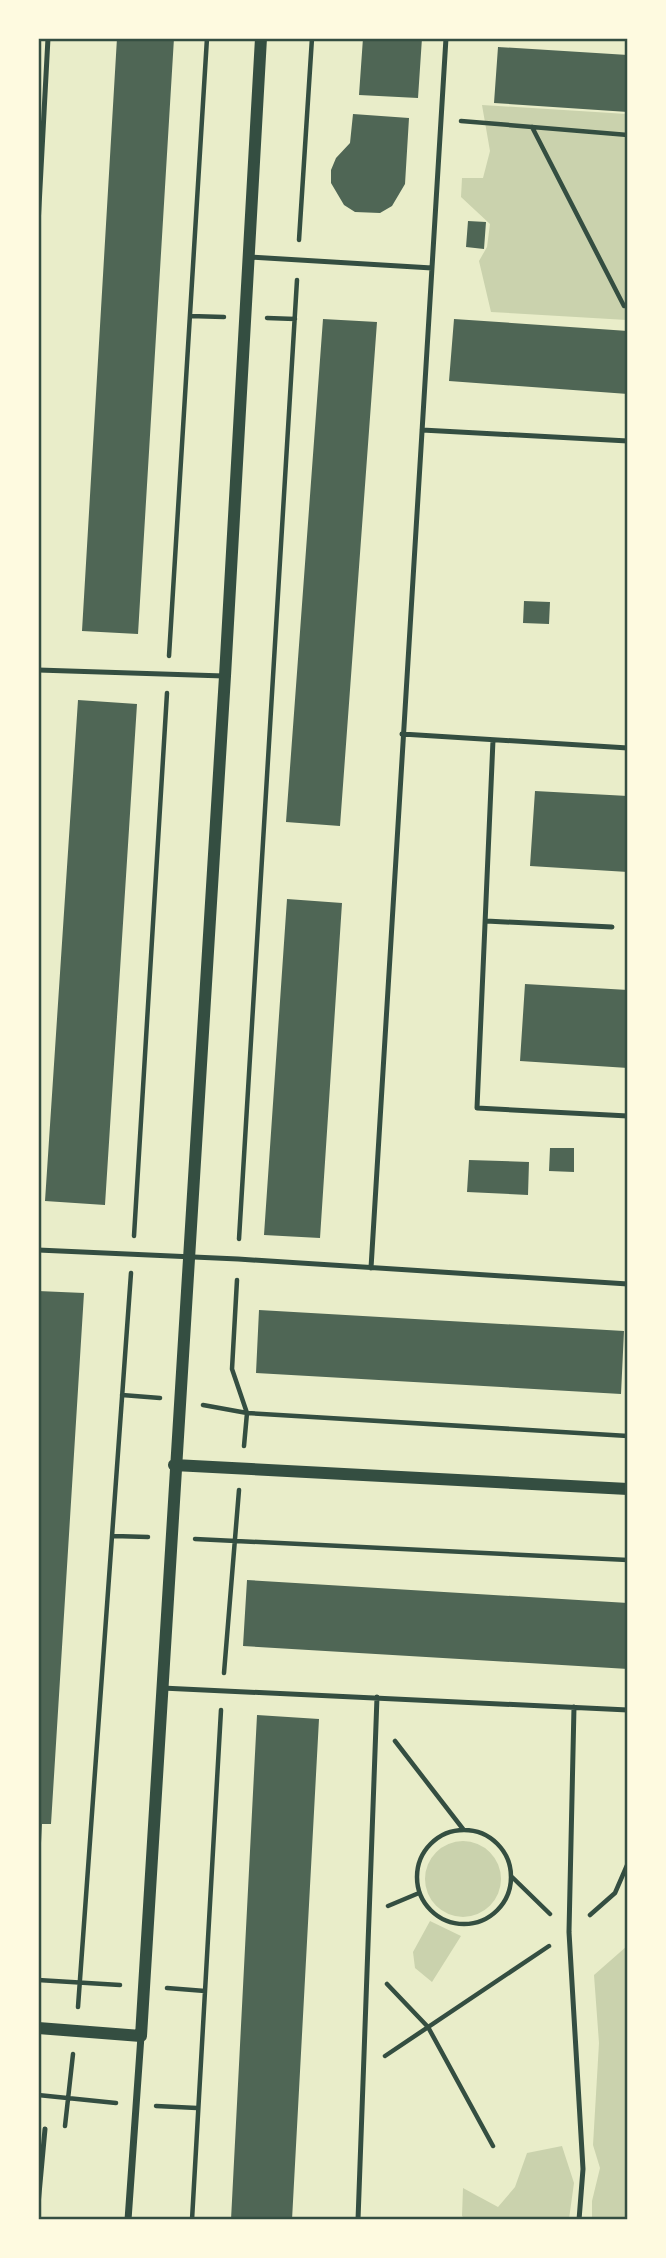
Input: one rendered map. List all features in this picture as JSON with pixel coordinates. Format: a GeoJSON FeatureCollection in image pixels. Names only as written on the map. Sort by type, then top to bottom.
{"type":"FeatureCollection","features":[{"type":"Feature","properties":{"kind":"street"},"geometry":{"type":"LineString","coordinates":[[128,2220],[174,1465],[190,1256],[261,38]]}},
{"type":"Feature","properties":{"kind":"street"},"geometry":{"type":"LineString","coordinates":[[174,1465],[628,1489]]}},
{"type":"Feature","properties":{"kind":"street"},"geometry":{"type":"LineString","coordinates":[[38,2028],[141,2036]]}},
{"type":"Feature","properties":{"kind":"lane"},"geometry":{"type":"LineString","coordinates":[[38,225],[48,38]]}},
{"type":"Feature","properties":{"kind":"lane"},"geometry":{"type":"LineString","coordinates":[[371,1268],[446,38]]}},
{"type":"Feature","properties":{"kind":"lane"},"geometry":{"type":"LineString","coordinates":[[249,257],[432,268]]}},
{"type":"Feature","properties":{"kind":"lane"},"geometry":{"type":"LineString","coordinates":[[422,430],[628,441]]}},
{"type":"Feature","properties":{"kind":"lane"},"geometry":{"type":"LineString","coordinates":[[38,670],[225,676]]}},
{"type":"Feature","properties":{"kind":"lane"},"geometry":{"type":"LineString","coordinates":[[402,734],[628,748]]}},
{"type":"Feature","properties":{"kind":"lane"},"geometry":{"type":"LineString","coordinates":[[493,740],[477,1108],[628,1116]]}},
{"type":"Feature","properties":{"kind":"lane"},"geometry":{"type":"LineString","coordinates":[[485,921],[612,927]]}},
{"type":"Feature","properties":{"kind":"lane"},"geometry":{"type":"LineString","coordinates":[[38,1250],[190,1256],[628,1284]]}},
{"type":"Feature","properties":{"kind":"lane"},"geometry":{"type":"LineString","coordinates":[[161,1688],[628,1710]]}},
{"type":"Feature","properties":{"kind":"lane"},"geometry":{"type":"LineString","coordinates":[[358,2220],[377,1697]]}},
{"type":"Feature","properties":{"kind":"lane"},"geometry":{"type":"LineString","coordinates":[[574,1707],[569,1932],[583,2169],[579,2220]]}},
{"type":"Feature","properties":{"kind":"lane"},"geometry":{"type":"LineString","coordinates":[[38,2205],[45,2129]]}},
{"type":"Feature","properties":{"kind":"path"},"geometry":{"type":"LineString","coordinates":[[64,2139],[76,2031],[132,1254],[207,38]]}},
{"type":"Feature","properties":{"kind":"path"},"geometry":{"type":"LineString","coordinates":[[192,2220],[222,1690],[233,1539],[247,1413],[232,1369],[312,38]]}},
{"type":"Feature","properties":{"kind":"path"},"geometry":{"type":"LineString","coordinates":[[441,119],[628,135]]}},
{"type":"Feature","properties":{"kind":"path"},"geometry":{"type":"LineString","coordinates":[[532,127],[624,306],[628,306]]}},
{"type":"Feature","properties":{"kind":"path"},"geometry":{"type":"LineString","coordinates":[[122,1395],[179,1400],[247,1413],[628,1436]]}},
{"type":"Feature","properties":{"kind":"path"},"geometry":{"type":"LineString","coordinates":[[233,1539],[628,1560]]}},
{"type":"Feature","properties":{"kind":"path"},"geometry":{"type":"LineString","coordinates":[[377,1716],[463,1829]]}},
{"type":"Feature","properties":{"kind":"path"},"geometry":{"type":"LineString","coordinates":[[463,1829],[477,1831],[496,1843],[509,1862],[511,1876],[510,1891],[503,1905],[480,1923],[465,1925],[443,1920],[426,1906],[416,1879],[424,1850],[448,1832],[463,1829]]}},
{"type":"Feature","properties":{"kind":"path"},"geometry":{"type":"LineString","coordinates":[[364,2071],[569,1932],[615,1893],[628,1863]]}},
{"type":"Feature","properties":{"kind":"path"},"geometry":{"type":"LineString","coordinates":[[511,1876],[569,1932]]}},
{"type":"Feature","properties":{"kind":"path"},"geometry":{"type":"LineString","coordinates":[[369,1914],[419,1893]]}},
{"type":"Feature","properties":{"kind":"path"},"geometry":{"type":"LineString","coordinates":[[367,1962],[428,2027],[493,2146]]}},
{"type":"Feature","properties":{"kind":"green space"},"geometry":{"type":"Polygon","coordinates":[[[482,105],[627,114],[627,320],[491,312],[479,261],[487,247],[490,224],[461,197],[462,178],[483,178],[490,151],[482,105]]]}},
{"type":"Feature","properties":{"kind":"green space"},"geometry":{"type":"Polygon","coordinates":[[[463,1841],[477,1844],[490,1852],[498,1865],[501,1879],[498,1893],[490,1906],[477,1914],[463,1917],[449,1914],[436,1906],[428,1893],[425,1879],[428,1865],[436,1852],[449,1844],[463,1841]]]}},
{"type":"Feature","properties":{"kind":"green space"},"geometry":{"type":"Polygon","coordinates":[[[430,1921],[461,1936],[432,1982],[415,1968],[413,1952],[430,1921]]]}},
{"type":"Feature","properties":{"kind":"green space"},"geometry":{"type":"Polygon","coordinates":[[[627,1946],[627,2219],[592,2219],[592,2201],[600,2168],[593,2145],[599,2043],[594,1975],[627,1946]]]}},
{"type":"Feature","properties":{"kind":"green space"},"geometry":{"type":"Polygon","coordinates":[[[562,2146],[574,2183],[569,2219],[466,2220],[462,2216],[463,2188],[498,2207],[515,2187],[527,2153],[562,2146]]]}},
{"type":"Feature","properties":{"kind":"building"},"geometry":{"type":"Polygon","coordinates":[[[117,38],[174,38],[138,634],[82,631],[117,38]]]}},
{"type":"Feature","properties":{"kind":"building"},"geometry":{"type":"Polygon","coordinates":[[[363,38],[422,38],[418,98],[359,95],[363,38]]]}},
{"type":"Feature","properties":{"kind":"building"},"geometry":{"type":"Polygon","coordinates":[[[498,47],[628,55],[628,112],[494,103],[498,47]]]}},
{"type":"Feature","properties":{"kind":"building"},"geometry":{"type":"Polygon","coordinates":[[[353,114],[409,118],[405,184],[392,206],[380,213],[355,212],[344,205],[331,183],[331,170],[336,158],[350,143],[353,114]]]}},
{"type":"Feature","properties":{"kind":"building"},"geometry":{"type":"Polygon","coordinates":[[[468,221],[486,222],[484,249],[466,247],[468,221]]]}},
{"type":"Feature","properties":{"kind":"building"},"geometry":{"type":"Polygon","coordinates":[[[323,319],[377,322],[340,826],[286,822],[323,319]]]}},
{"type":"Feature","properties":{"kind":"building"},"geometry":{"type":"Polygon","coordinates":[[[454,319],[628,331],[628,394],[449,381],[454,319]]]}},
{"type":"Feature","properties":{"kind":"building"},"geometry":{"type":"Polygon","coordinates":[[[524,601],[550,602],[549,624],[523,623],[524,601]]]}},
{"type":"Feature","properties":{"kind":"building"},"geometry":{"type":"Polygon","coordinates":[[[78,700],[137,704],[105,1205],[45,1201],[78,700]]]}},
{"type":"Feature","properties":{"kind":"building"},"geometry":{"type":"Polygon","coordinates":[[[535,791],[628,796],[628,872],[530,866],[535,791]]]}},
{"type":"Feature","properties":{"kind":"building"},"geometry":{"type":"Polygon","coordinates":[[[287,899],[342,903],[320,1238],[264,1235],[287,899]]]}},
{"type":"Feature","properties":{"kind":"building"},"geometry":{"type":"Polygon","coordinates":[[[525,984],[628,990],[628,1068],[520,1061],[525,984]]]}},
{"type":"Feature","properties":{"kind":"building"},"geometry":{"type":"Polygon","coordinates":[[[550,1148],[574,1148],[574,1172],[549,1171],[550,1148]]]}},
{"type":"Feature","properties":{"kind":"building"},"geometry":{"type":"Polygon","coordinates":[[[469,1160],[529,1162],[528,1195],[467,1192],[469,1160]]]}},
{"type":"Feature","properties":{"kind":"building"},"geometry":{"type":"Polygon","coordinates":[[[38,1291],[84,1293],[51,1824],[42,1824],[41,1843],[38,1291]]]}},
{"type":"Feature","properties":{"kind":"building"},"geometry":{"type":"Polygon","coordinates":[[[259,1310],[624,1331],[621,1394],[256,1373],[259,1310]]]}},
{"type":"Feature","properties":{"kind":"building"},"geometry":{"type":"Polygon","coordinates":[[[247,1580],[628,1603],[628,1669],[243,1646],[247,1580]]]}},
{"type":"Feature","properties":{"kind":"building"},"geometry":{"type":"Polygon","coordinates":[[[257,1715],[319,1719],[292,2220],[231,2220],[257,1715]]]}}]}
